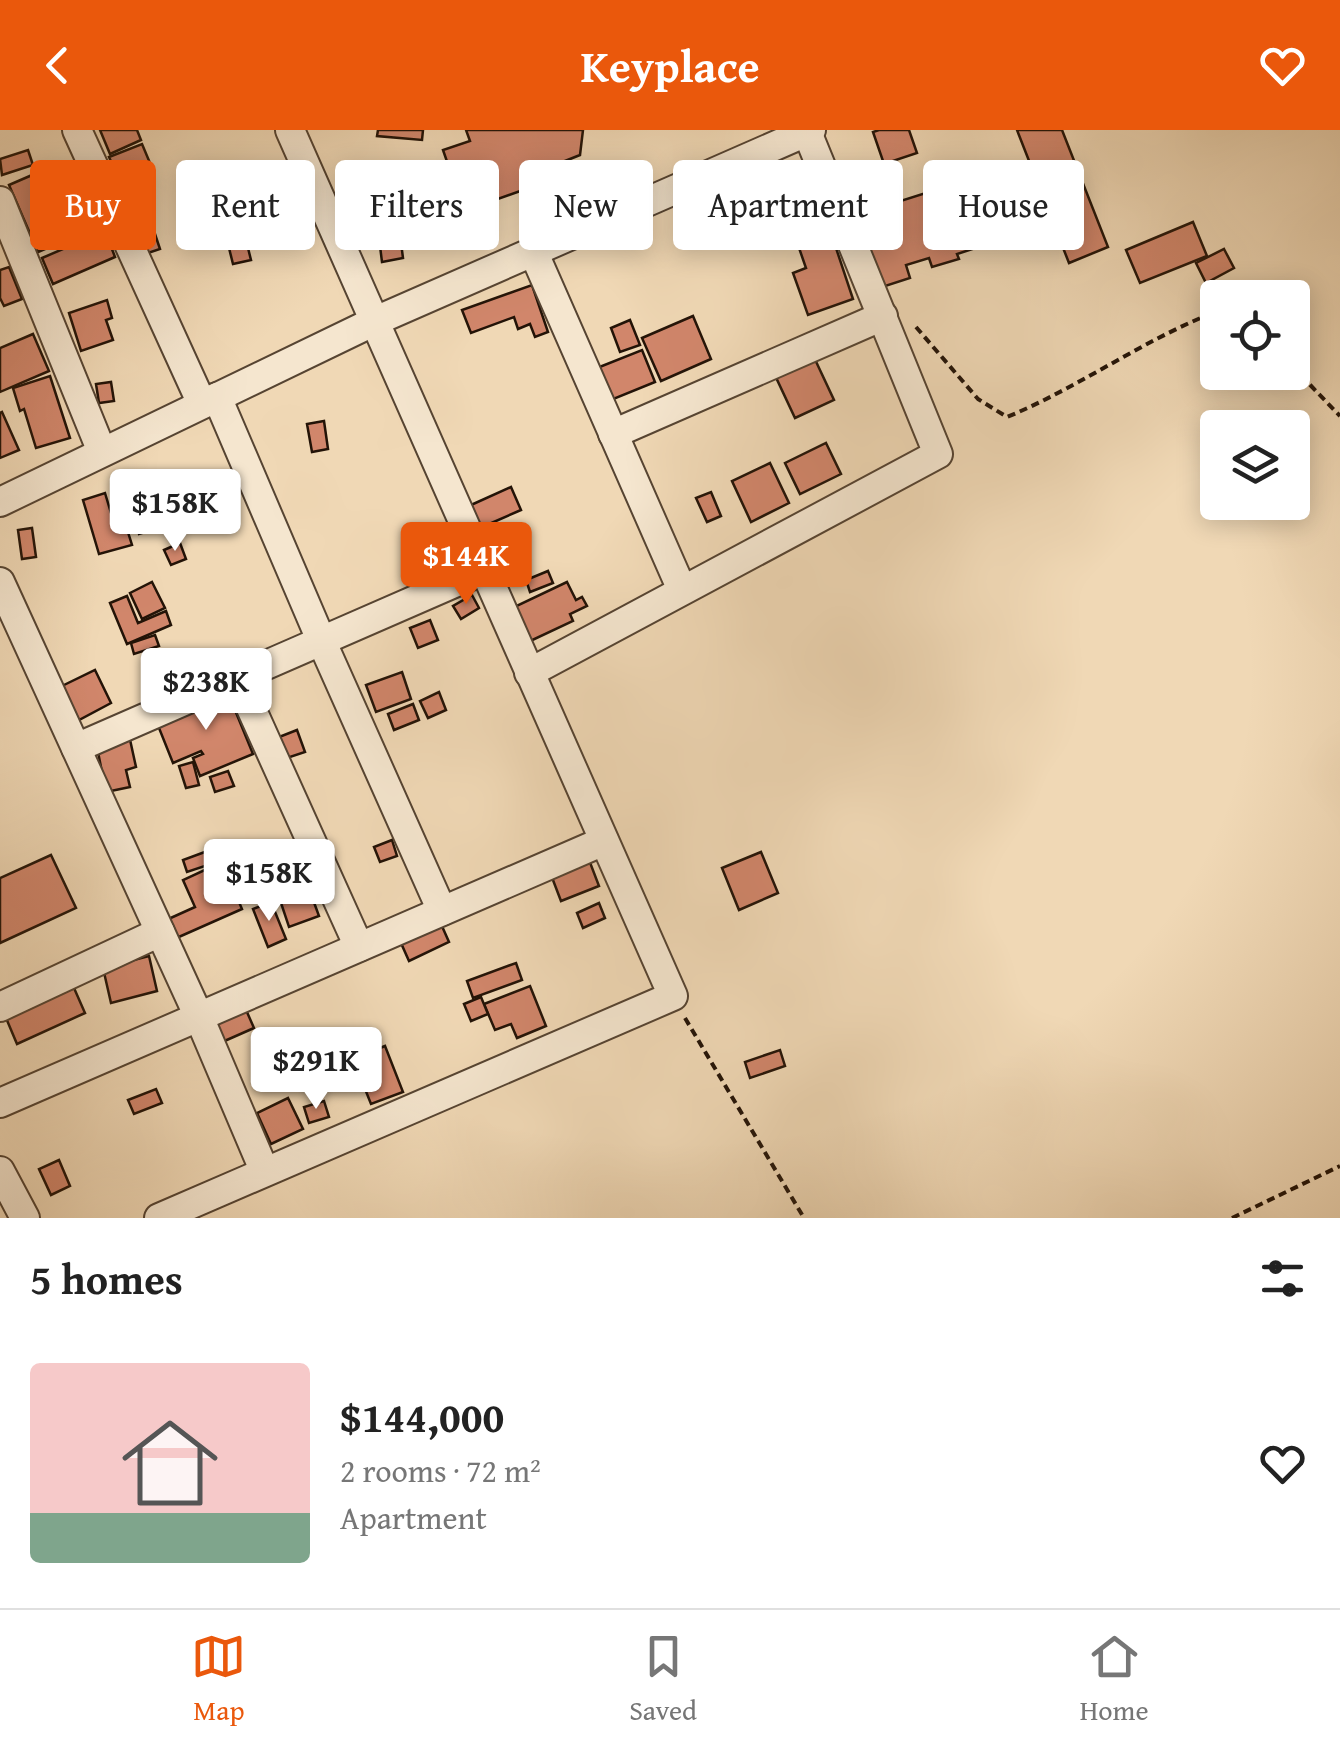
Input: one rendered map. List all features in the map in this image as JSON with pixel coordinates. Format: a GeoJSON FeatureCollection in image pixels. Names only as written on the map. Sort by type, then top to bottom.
{"type":"FeatureCollection","features":[{"type":"Feature","properties":{"kind":"street"},"geometry":{"type":"LineString","coordinates":[[77,130],[210,401],[442,911]]}},
{"type":"Feature","properties":{"kind":"street"},"geometry":{"type":"LineString","coordinates":[[159,1218],[673,996],[290,130]]}},
{"type":"Feature","properties":{"kind":"street"},"geometry":{"type":"LineString","coordinates":[[0,502],[373,322],[794,133],[883,316],[938,454],[529,673]]}},
{"type":"Feature","properties":{"kind":"street"},"geometry":{"type":"LineString","coordinates":[[1,208],[102,452]]}},
{"type":"Feature","properties":{"kind":"street"},"geometry":{"type":"LineString","coordinates":[[534,252],[682,590]]}},
{"type":"Feature","properties":{"kind":"street"},"geometry":{"type":"LineString","coordinates":[[614,434],[883,316]]}},
{"type":"Feature","properties":{"kind":"street"},"geometry":{"type":"LineString","coordinates":[[76,748],[484,570]]}},
{"type":"Feature","properties":{"kind":"street"},"geometry":{"type":"LineString","coordinates":[[0,582],[199,1017],[264,1170]]}},
{"type":"Feature","properties":{"kind":"street"},"geometry":{"type":"LineString","coordinates":[[237,677],[359,947]]}},
{"type":"Feature","properties":{"kind":"street"},"geometry":{"type":"LineString","coordinates":[[0,1103],[604,841]]}},
{"type":"Feature","properties":{"kind":"street"},"geometry":{"type":"LineString","coordinates":[[0,1006],[160,932]]}},
{"type":"Feature","properties":{"kind":"street"},"geometry":{"type":"LineString","coordinates":[[0,1171],[25,1218]]}},
{"type":"Feature","properties":{"kind":"path"},"geometry":{"type":"LineString","coordinates":[[883,316],[895,312],[905,316],[933,343],[978,399],[1007,416],[1038,404],[1200,319]]}},
{"type":"Feature","properties":{"kind":"path"},"geometry":{"type":"LineString","coordinates":[[1310,385],[1340,416]]}},
{"type":"Feature","properties":{"kind":"path"},"geometry":{"type":"LineString","coordinates":[[673,996],[722,1085],[804,1218]]}},
{"type":"Feature","properties":{"kind":"path"},"geometry":{"type":"LineString","coordinates":[[1232,1218],[1340,1166]]}},
{"type":"Feature","properties":{"kind":"building"},"geometry":{"type":"Polygon","coordinates":[[[100,130],[137,130],[141,140],[110,154],[100,130]]]}},
{"type":"Feature","properties":{"kind":"building"},"geometry":{"type":"Polygon","coordinates":[[[378,130],[423,130],[422,140],[377,136],[378,130]]]}},
{"type":"Feature","properties":{"kind":"building"},"geometry":{"type":"Polygon","coordinates":[[[466,130],[583,130],[580,155],[568,160],[519,160],[519,191],[499,199],[499,160],[446,160],[443,150],[470,141],[466,130]]]}},
{"type":"Feature","properties":{"kind":"building"},"geometry":{"type":"Polygon","coordinates":[[[909,130],[917,153],[883,160],[873,132],[909,130]]]}},
{"type":"Feature","properties":{"kind":"building"},"geometry":{"type":"Polygon","coordinates":[[[1017,130],[1062,130],[1074,160],[1029,160],[1017,130]]]}},
{"type":"Feature","properties":{"kind":"building"},"geometry":{"type":"Polygon","coordinates":[[[142,144],[149,160],[110,160],[109,157],[142,144]]]}},
{"type":"Feature","properties":{"kind":"building"},"geometry":{"type":"Polygon","coordinates":[[[28,150],[31,160],[30,166],[2,175],[0,159],[28,150]]]}},
{"type":"Feature","properties":{"kind":"building"},"geometry":{"type":"Polygon","coordinates":[[[30,176],[30,234],[9,185],[30,176]]]}},
{"type":"Feature","properties":{"kind":"building"},"geometry":{"type":"Polygon","coordinates":[[[1084,186],[1108,247],[1069,263],[1064,250],[1084,250],[1084,186]]]}},
{"type":"Feature","properties":{"kind":"building"},"geometry":{"type":"Polygon","coordinates":[[[923,194],[923,250],[969,250],[957,254],[959,259],[932,267],[929,258],[906,265],[910,278],[876,289],[864,250],[903,250],[903,200],[923,194]]]}},
{"type":"Feature","properties":{"kind":"building"},"geometry":{"type":"Polygon","coordinates":[[[1193,222],[1207,256],[1140,283],[1126,250],[1193,222]]]}},
{"type":"Feature","properties":{"kind":"building"},"geometry":{"type":"Polygon","coordinates":[[[156,237],[160,249],[142,255],[140,250],[156,250],[156,237]]]}},
{"type":"Feature","properties":{"kind":"building"},"geometry":{"type":"Polygon","coordinates":[[[1224,249],[1234,268],[1204,280],[1196,263],[1224,249]]]}},
{"type":"Feature","properties":{"kind":"building"},"geometry":{"type":"Polygon","coordinates":[[[61,250],[112,250],[115,257],[53,284],[42,258],[61,250]]]}},
{"type":"Feature","properties":{"kind":"building"},"geometry":{"type":"Polygon","coordinates":[[[230,250],[248,250],[251,260],[233,264],[230,250]]]}},
{"type":"Feature","properties":{"kind":"building"},"geometry":{"type":"Polygon","coordinates":[[[380,250],[402,250],[403,258],[382,262],[380,250]]]}},
{"type":"Feature","properties":{"kind":"building"},"geometry":{"type":"Polygon","coordinates":[[[800,250],[837,250],[853,299],[808,315],[793,273],[806,268],[800,250]]]}},
{"type":"Feature","properties":{"kind":"building"},"geometry":{"type":"Polygon","coordinates":[[[9,267],[22,299],[4,306],[0,298],[0,270],[9,267]]]}},
{"type":"Feature","properties":{"kind":"building"},"geometry":{"type":"Polygon","coordinates":[[[532,285],[548,332],[535,337],[530,324],[518,329],[514,317],[471,333],[462,310],[532,285]]]}},
{"type":"Feature","properties":{"kind":"building"},"geometry":{"type":"Polygon","coordinates":[[[107,300],[112,318],[106,320],[113,340],[81,351],[69,313],[107,300]]]}},
{"type":"Feature","properties":{"kind":"building"},"geometry":{"type":"Polygon","coordinates":[[[693,316],[711,359],[661,381],[642,338],[693,316]]]}},
{"type":"Feature","properties":{"kind":"building"},"geometry":{"type":"Polygon","coordinates":[[[630,320],[640,345],[620,352],[611,328],[630,320]]]}},
{"type":"Feature","properties":{"kind":"building"},"geometry":{"type":"Polygon","coordinates":[[[33,334],[49,371],[0,392],[0,348],[33,334]]]}},
{"type":"Feature","properties":{"kind":"building"},"geometry":{"type":"Polygon","coordinates":[[[642,350],[655,382],[611,400],[597,368],[642,350]]]}},
{"type":"Feature","properties":{"kind":"building"},"geometry":{"type":"Polygon","coordinates":[[[812,353],[834,400],[795,418],[773,371],[812,353]]]}},
{"type":"Feature","properties":{"kind":"building"},"geometry":{"type":"Polygon","coordinates":[[[50,376],[70,438],[36,448],[13,388],[50,376]]]}},
{"type":"Feature","properties":{"kind":"building"},"geometry":{"type":"Polygon","coordinates":[[[111,382],[114,401],[99,403],[96,384],[111,382]]]}},
{"type":"Feature","properties":{"kind":"building"},"geometry":{"type":"Polygon","coordinates":[[[0,413],[19,450],[0,458],[0,413]]]}},
{"type":"Feature","properties":{"kind":"building"},"geometry":{"type":"Polygon","coordinates":[[[324,421],[328,449],[312,452],[307,424],[324,421]]]}},
{"type":"Feature","properties":{"kind":"building"},"geometry":{"type":"Polygon","coordinates":[[[826,443],[841,474],[800,494],[785,463],[826,443]]]}},
{"type":"Feature","properties":{"kind":"building"},"geometry":{"type":"Polygon","coordinates":[[[770,463],[789,503],[751,522],[732,481],[770,463]]]}},
{"type":"Feature","properties":{"kind":"building"},"geometry":{"type":"Polygon","coordinates":[[[163,484],[175,523],[139,534],[127,495],[163,484]]]}},
{"type":"Feature","properties":{"kind":"building"},"geometry":{"type":"Polygon","coordinates":[[[511,487],[521,510],[480,528],[471,505],[511,487]]]}},
{"type":"Feature","properties":{"kind":"building"},"geometry":{"type":"Polygon","coordinates":[[[711,492],[721,516],[707,522],[696,498],[711,492]]]}},
{"type":"Feature","properties":{"kind":"building"},"geometry":{"type":"Polygon","coordinates":[[[105,493],[111,513],[121,510],[132,545],[99,554],[83,500],[105,493]]]}},
{"type":"Feature","properties":{"kind":"building"},"geometry":{"type":"Polygon","coordinates":[[[32,528],[36,557],[22,559],[18,530],[32,528]]]}},
{"type":"Feature","properties":{"kind":"building"},"geometry":{"type":"Polygon","coordinates":[[[180,543],[186,559],[171,565],[164,550],[180,543]]]}},
{"type":"Feature","properties":{"kind":"building"},"geometry":{"type":"Polygon","coordinates":[[[548,571],[553,583],[530,592],[526,580],[548,571]]]}},
{"type":"Feature","properties":{"kind":"building"},"geometry":{"type":"Polygon","coordinates":[[[152,582],[165,608],[142,619],[130,593],[152,582]]]}},
{"type":"Feature","properties":{"kind":"building"},"geometry":{"type":"Polygon","coordinates":[[[567,582],[576,600],[582,597],[587,606],[570,614],[573,621],[526,643],[510,609],[567,582]]]}},
{"type":"Feature","properties":{"kind":"building"},"geometry":{"type":"Polygon","coordinates":[[[472,595],[479,608],[461,619],[453,606],[472,595]]]}},
{"type":"Feature","properties":{"kind":"building"},"geometry":{"type":"Polygon","coordinates":[[[127,596],[138,623],[166,611],[171,625],[127,644],[110,603],[127,596]]]}},
{"type":"Feature","properties":{"kind":"building"},"geometry":{"type":"Polygon","coordinates":[[[430,620],[438,640],[418,648],[410,628],[430,620]]]}},
{"type":"Feature","properties":{"kind":"building"},"geometry":{"type":"Polygon","coordinates":[[[155,635],[159,646],[134,654],[131,643],[155,635]]]}},
{"type":"Feature","properties":{"kind":"building"},"geometry":{"type":"Polygon","coordinates":[[[95,670],[111,703],[79,720],[62,686],[95,670]]]}},
{"type":"Feature","properties":{"kind":"building"},"geometry":{"type":"Polygon","coordinates":[[[402,672],[411,699],[376,712],[366,685],[402,672]]]}},
{"type":"Feature","properties":{"kind":"building"},"geometry":{"type":"Polygon","coordinates":[[[226,688],[253,754],[200,776],[193,758],[203,754],[201,751],[173,763],[155,718],[226,688]]]}},
{"type":"Feature","properties":{"kind":"building"},"geometry":{"type":"Polygon","coordinates":[[[439,692],[446,710],[428,718],[420,701],[439,692]]]}},
{"type":"Feature","properties":{"kind":"building"},"geometry":{"type":"Polygon","coordinates":[[[413,704],[419,720],[394,730],[388,714],[413,704]]]}},
{"type":"Feature","properties":{"kind":"building"},"geometry":{"type":"Polygon","coordinates":[[[297,730],[305,752],[281,760],[274,739],[297,730]]]}},
{"type":"Feature","properties":{"kind":"building"},"geometry":{"type":"Polygon","coordinates":[[[129,735],[136,767],[126,770],[130,787],[106,792],[96,742],[129,735]]]}},
{"type":"Feature","properties":{"kind":"building"},"geometry":{"type":"Polygon","coordinates":[[[193,762],[199,785],[186,788],[179,766],[193,762]]]}},
{"type":"Feature","properties":{"kind":"building"},"geometry":{"type":"Polygon","coordinates":[[[228,771],[234,786],[215,792],[210,777],[228,771]]]}},
{"type":"Feature","properties":{"kind":"building"},"geometry":{"type":"Polygon","coordinates":[[[392,840],[397,856],[380,862],[374,847],[392,840]]]}},
{"type":"Feature","properties":{"kind":"building"},"geometry":{"type":"Polygon","coordinates":[[[213,849],[217,862],[187,872],[183,860],[213,849]]]}},
{"type":"Feature","properties":{"kind":"building"},"geometry":{"type":"Polygon","coordinates":[[[586,852],[599,886],[561,901],[548,867],[586,852]]]}},
{"type":"Feature","properties":{"kind":"building"},"geometry":{"type":"Polygon","coordinates":[[[761,852],[778,893],[739,910],[722,868],[761,852]]]}},
{"type":"Feature","properties":{"kind":"building"},"geometry":{"type":"Polygon","coordinates":[[[51,855],[76,908],[0,943],[0,878],[51,855]]]}},
{"type":"Feature","properties":{"kind":"building"},"geometry":{"type":"Polygon","coordinates":[[[222,862],[242,909],[172,940],[164,921],[195,907],[183,880],[222,862]]]}},
{"type":"Feature","properties":{"kind":"building"},"geometry":{"type":"Polygon","coordinates":[[[308,886],[319,916],[289,927],[279,897],[308,886]]]}},
{"type":"Feature","properties":{"kind":"building"},"geometry":{"type":"Polygon","coordinates":[[[271,902],[286,939],[268,947],[253,909],[271,902]]]}},
{"type":"Feature","properties":{"kind":"building"},"geometry":{"type":"Polygon","coordinates":[[[599,903],[605,918],[583,928],[577,913],[599,903]]]}},
{"type":"Feature","properties":{"kind":"building"},"geometry":{"type":"Polygon","coordinates":[[[437,915],[449,942],[409,961],[397,934],[437,915]]]}},
{"type":"Feature","properties":{"kind":"building"},"geometry":{"type":"Polygon","coordinates":[[[149,956],[157,991],[111,1003],[103,968],[149,956]]]}},
{"type":"Feature","properties":{"kind":"building"},"geometry":{"type":"Polygon","coordinates":[[[516,963],[522,980],[473,998],[467,981],[516,963]]]}},
{"type":"Feature","properties":{"kind":"building"},"geometry":{"type":"Polygon","coordinates":[[[530,986],[546,1026],[517,1038],[511,1024],[495,1030],[484,1004],[530,986]]]}},
{"type":"Feature","properties":{"kind":"building"},"geometry":{"type":"Polygon","coordinates":[[[74,988],[85,1013],[17,1044],[6,1018],[74,988]]]}},
{"type":"Feature","properties":{"kind":"building"},"geometry":{"type":"Polygon","coordinates":[[[481,997],[488,1014],[471,1021],[464,1004],[481,997]]]}},
{"type":"Feature","properties":{"kind":"building"},"geometry":{"type":"Polygon","coordinates":[[[243,1003],[254,1028],[220,1043],[209,1018],[243,1003]]]}},
{"type":"Feature","properties":{"kind":"building"},"geometry":{"type":"Polygon","coordinates":[[[385,1046],[403,1092],[371,1104],[353,1059],[385,1046]]]}},
{"type":"Feature","properties":{"kind":"building"},"geometry":{"type":"Polygon","coordinates":[[[780,1050],[785,1066],[750,1078],[745,1062],[780,1050]]]}},
{"type":"Feature","properties":{"kind":"building"},"geometry":{"type":"Polygon","coordinates":[[[156,1089],[162,1103],[134,1114],[128,1100],[156,1089]]]}},
{"type":"Feature","properties":{"kind":"building"},"geometry":{"type":"Polygon","coordinates":[[[288,1098],[303,1129],[271,1144],[257,1113],[288,1098]]]}},
{"type":"Feature","properties":{"kind":"building"},"geometry":{"type":"Polygon","coordinates":[[[324,1101],[329,1117],[309,1123],[304,1107],[324,1101]]]}},
{"type":"Feature","properties":{"kind":"building"},"geometry":{"type":"Polygon","coordinates":[[[59,1160],[70,1186],[51,1195],[39,1169],[59,1160]]]}}]}
